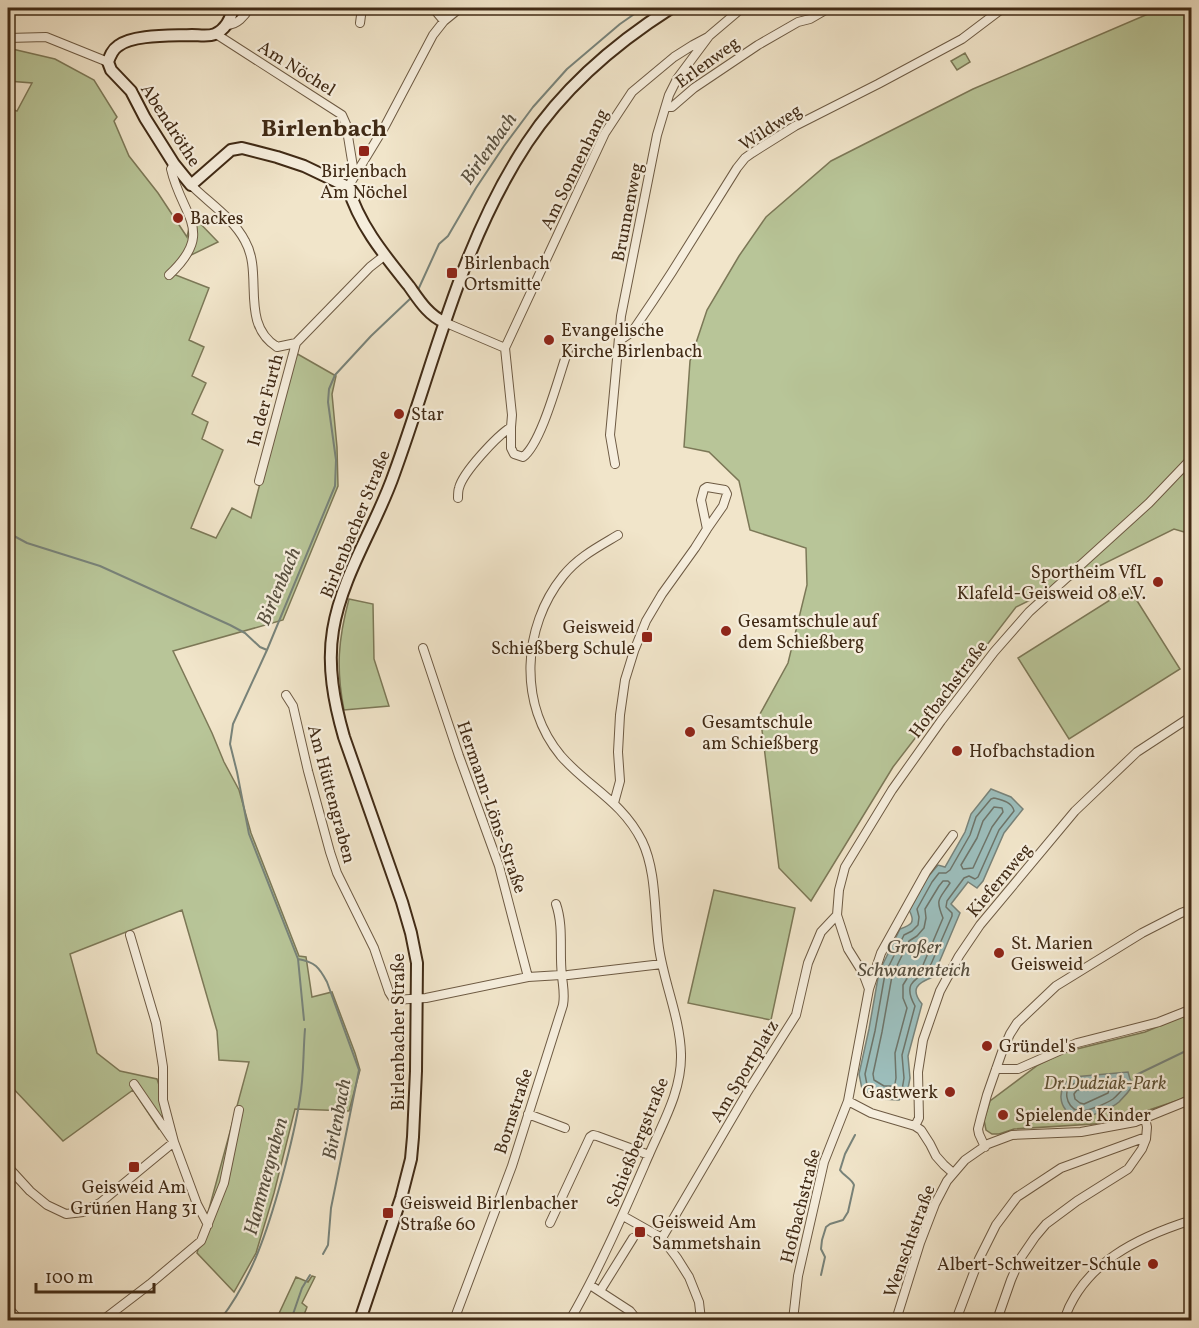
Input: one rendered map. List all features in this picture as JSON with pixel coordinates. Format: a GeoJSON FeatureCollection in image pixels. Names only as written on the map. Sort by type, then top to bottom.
{"type":"FeatureCollection","features":[{"type":"Feature","properties":{"kind":"main road"},"geometry":{"type":"LineString","coordinates":[[108,62],[111,53],[119,45],[128,41],[160,36],[216,34],[227,25],[233,8]]}},
{"type":"Feature","properties":{"kind":"main road","name":"Birlenbacher Straße"},"geometry":{"type":"LineString","coordinates":[[360,1320],[401,1198],[411,1159],[418,998],[417,963],[411,933],[338,716],[332,679],[332,631],[348,580],[395,474],[444,322],[479,230],[507,176],[528,141],[581,78],[612,50],[671,8]]}},
{"type":"Feature","properties":{"kind":"main road","name":"Abendröthe"},"geometry":{"type":"LineString","coordinates":[[108,62],[111,70],[131,91],[174,164],[191,185],[231,150],[243,148],[304,166],[348,187]]}},
{"type":"Feature","properties":{"kind":"main road"},"geometry":{"type":"LineString","coordinates":[[348,187],[361,219],[384,256],[435,319],[444,322]]}},
{"type":"Feature","properties":{"kind":"street"},"geometry":{"type":"LineString","coordinates":[[227,25],[232,25],[242,18],[249,8]]}},
{"type":"Feature","properties":{"kind":"street"},"geometry":{"type":"LineString","coordinates":[[360,23],[362,8]]}},
{"type":"Feature","properties":{"kind":"street"},"geometry":{"type":"LineString","coordinates":[[433,8],[444,21]]}},
{"type":"Feature","properties":{"kind":"street"},"geometry":{"type":"LineString","coordinates":[[348,187],[386,126],[433,35],[444,21],[460,8]]}},
{"type":"Feature","properties":{"kind":"street","name":"Brunnenweg"},"geometry":{"type":"LineString","coordinates":[[615,464],[610,435],[621,316],[657,135],[669,95],[677,79],[709,36],[742,8]]}},
{"type":"Feature","properties":{"kind":"street","name":"Erlenweg"},"geometry":{"type":"LineString","coordinates":[[666,107],[672,107],[694,88],[758,45],[798,22],[810,19],[829,8]]}},
{"type":"Feature","properties":{"kind":"street","name":"Wildweg"},"geometry":{"type":"LineString","coordinates":[[619,341],[632,332],[745,158],[795,126],[962,39],[1003,8]]}},
{"type":"Feature","properties":{"kind":"street","name":"Am Nöchel"},"geometry":{"type":"LineString","coordinates":[[216,34],[342,115],[346,124],[352,167],[357,172]]}},
{"type":"Feature","properties":{"kind":"street","name":"Am Sonnenhang"},"geometry":{"type":"LineString","coordinates":[[505,348],[605,133],[618,112],[632,92],[675,57],[709,36]]}},
{"type":"Feature","properties":{"kind":"street"},"geometry":{"type":"LineString","coordinates":[[8,38],[46,37],[108,62]]}},
{"type":"Feature","properties":{"kind":"street"},"geometry":{"type":"LineString","coordinates":[[169,275],[188,253],[194,238],[193,224],[173,179],[171,169],[174,164]]}},
{"type":"Feature","properties":{"kind":"street"},"geometry":{"type":"LineString","coordinates":[[191,185],[230,221],[246,242],[252,264],[255,311],[264,335],[277,347],[296,343]]}},
{"type":"Feature","properties":{"kind":"street","name":"In der Furth"},"geometry":{"type":"LineString","coordinates":[[259,481],[296,343],[370,267],[384,256]]}},
{"type":"Feature","properties":{"kind":"street"},"geometry":{"type":"LineString","coordinates":[[444,322],[505,348],[512,415],[511,448],[514,454],[523,457],[530,450],[540,431],[567,350]]}},
{"type":"Feature","properties":{"kind":"street"},"geometry":{"type":"LineString","coordinates":[[458,498],[462,480],[485,450],[511,427]]}},
{"type":"Feature","properties":{"kind":"street"},"geometry":{"type":"LineString","coordinates":[[613,451],[622,449]]}},
{"type":"Feature","properties":{"kind":"street","name":"Hofbachstraße"},"geometry":{"type":"LineString","coordinates":[[870,989],[848,948],[837,915],[839,890],[845,867],[892,790],[994,652],[1029,612],[1149,503],[1191,458]]}},
{"type":"Feature","properties":{"kind":"street"},"geometry":{"type":"LineString","coordinates":[[614,803],[620,781],[618,752],[620,715],[634,651],[646,621],[662,594],[723,506],[727,494],[725,490],[707,487],[704,489],[701,500],[707,529]]}},
{"type":"Feature","properties":{"kind":"street","name":"Schießbergstraße"},"geometry":{"type":"LineString","coordinates":[[570,1320],[590,1285],[623,1215],[665,1118],[680,1076],[681,1053],[678,1030],[662,964],[654,891],[648,855],[643,842],[635,828],[614,803],[576,772],[550,741],[532,693],[531,647],[545,603],[564,575],[584,555],[618,535]]}},
{"type":"Feature","properties":{"kind":"street","name":"Hermann-Löns-Straße"},"geometry":{"type":"LineString","coordinates":[[423,648],[499,866],[528,977]]}},
{"type":"Feature","properties":{"kind":"street","name":"Am Hüttengraben"},"geometry":{"type":"LineString","coordinates":[[286,694],[293,706],[308,771],[337,873],[374,948],[394,1000],[418,998]]}},
{"type":"Feature","properties":{"kind":"street","name":"Kiefernweg"},"geometry":{"type":"LineString","coordinates":[[915,1126],[919,1118],[918,1072],[923,1040],[940,992],[959,956],[980,925],[1075,811],[1137,752],[1191,716]]}},
{"type":"Feature","properties":{"kind":"street","name":"Hofbachstraße"},"geometry":{"type":"LineString","coordinates":[[793,1320],[798,1276],[825,1162],[848,1101],[870,989],[881,953],[926,872],[953,835]]}},
{"type":"Feature","properties":{"kind":"street","name":"Bornstraße"},"geometry":{"type":"LineString","coordinates":[[454,1320],[508,1176],[563,1005],[565,975],[560,915],[556,904]]}},
{"type":"Feature","properties":{"kind":"street"},"geometry":{"type":"LineString","coordinates":[[985,1147],[978,1129],[1002,1052],[1017,1023],[1056,986],[1142,933],[1191,909]]}},
{"type":"Feature","properties":{"kind":"street","name":"Am Sportplatz"},"geometry":{"type":"LineString","coordinates":[[662,1238],[748,1091],[796,1015],[808,963],[821,932],[837,915]]}},
{"type":"Feature","properties":{"kind":"street"},"geometry":{"type":"LineString","coordinates":[[130,934],[156,1023],[163,1067],[163,1100],[174,1142],[197,1204],[208,1226]]}},
{"type":"Feature","properties":{"kind":"street"},"geometry":{"type":"LineString","coordinates":[[418,998],[528,977],[662,964]]}},
{"type":"Feature","properties":{"kind":"street"},"geometry":{"type":"LineString","coordinates":[[996,1069],[1018,1069],[1077,1043],[1159,1022],[1191,1009]]}},
{"type":"Feature","properties":{"kind":"street"},"geometry":{"type":"LineString","coordinates":[[134,1084],[174,1142]]}},
{"type":"Feature","properties":{"kind":"street","name":"Wenschtstraße"},"geometry":{"type":"LineString","coordinates":[[896,1320],[935,1204],[953,1173],[965,1160],[1000,1139],[1012,1135],[1081,1132],[1135,1122],[1191,1100]]}},
{"type":"Feature","properties":{"kind":"street"},"geometry":{"type":"LineString","coordinates":[[848,1101],[871,1113],[915,1126],[921,1130],[936,1156],[953,1173]]}},
{"type":"Feature","properties":{"kind":"street"},"geometry":{"type":"LineString","coordinates":[[103,1320],[201,1241],[228,1170],[239,1110]]}},
{"type":"Feature","properties":{"kind":"street"},"geometry":{"type":"LineString","coordinates":[[528,1114],[565,1128]]}},
{"type":"Feature","properties":{"kind":"street"},"geometry":{"type":"LineString","coordinates":[[997,1320],[1020,1258],[1035,1237],[1046,1224],[1077,1201],[1128,1168],[1142,1149],[1147,1127],[1145,1118]]}},
{"type":"Feature","properties":{"kind":"street"},"geometry":{"type":"LineString","coordinates":[[550,1223],[590,1137],[597,1136],[649,1155]]}},
{"type":"Feature","properties":{"kind":"street"},"geometry":{"type":"LineString","coordinates":[[956,1320],[979,1259],[996,1225],[1017,1197],[1061,1168],[1146,1137]]}},
{"type":"Feature","properties":{"kind":"street"},"geometry":{"type":"LineString","coordinates":[[8,1167],[30,1191],[47,1205],[66,1214],[83,1212],[100,1203],[174,1142]]}},
{"type":"Feature","properties":{"kind":"street"},"geometry":{"type":"LineString","coordinates":[[623,1215],[662,1238],[677,1258],[689,1277],[699,1302],[701,1320]]}},
{"type":"Feature","properties":{"kind":"street"},"geometry":{"type":"LineString","coordinates":[[1064,1320],[1084,1284],[1098,1268],[1135,1242],[1191,1220]]}},
{"type":"Feature","properties":{"kind":"street"},"geometry":{"type":"LineString","coordinates":[[600,1291],[633,1238]]}},
{"type":"Feature","properties":{"kind":"street"},"geometry":{"type":"LineString","coordinates":[[590,1285],[630,1311],[635,1320]]}},
{"type":"Feature","properties":{"kind":"street"},"geometry":{"type":"LineString","coordinates":[[8,1308],[19,1320]]}},
{"type":"Feature","properties":{"kind":"green space"},"geometry":{"type":"Polygon","coordinates":[[[1162,8],[1191,8],[1191,534],[1174,529],[1016,607],[893,767],[811,901],[779,868],[760,714],[788,663],[807,585],[806,548],[750,530],[739,481],[709,452],[684,447],[690,361],[707,310],[739,256],[766,217],[831,161],[973,89],[1162,8]]]}},
{"type":"Feature","properties":{"kind":"green space"},"geometry":{"type":"Polygon","coordinates":[[[8,48],[55,59],[94,80],[117,117],[114,121],[129,156],[158,193],[187,237],[192,215],[218,242],[191,255],[173,274],[209,288],[189,340],[204,347],[192,376],[206,383],[192,414],[208,422],[202,439],[223,450],[191,528],[216,538],[232,508],[251,518],[294,352],[336,376],[332,394],[338,486],[283,620],[173,651],[239,790],[251,833],[299,956],[306,957],[312,997],[332,992],[360,1070],[349,1111],[295,1109],[256,1253],[234,1292],[197,1253],[249,1062],[219,1060],[217,1031],[182,910],[70,954],[97,1053],[120,1071],[157,1079],[171,1122],[159,1129],[133,1090],[63,1141],[8,1083],[8,108],[17,111],[32,83],[8,81],[8,48]]]}},
{"type":"Feature","properties":{"kind":"green space"},"geometry":{"type":"Polygon","coordinates":[[[965,53],[970,62],[957,70],[951,61],[965,53]]]}},
{"type":"Feature","properties":{"kind":"green space"},"geometry":{"type":"Polygon","coordinates":[[[1129,588],[1180,669],[1069,739],[1018,658],[1129,588]]]}},
{"type":"Feature","properties":{"kind":"green space"},"geometry":{"type":"Polygon","coordinates":[[[349,599],[373,604],[374,659],[389,706],[344,710],[339,654],[349,599]]]}},
{"type":"Feature","properties":{"kind":"green space"},"geometry":{"type":"Polygon","coordinates":[[[714,890],[795,908],[771,1020],[688,1003],[714,890]]]}},
{"type":"Feature","properties":{"kind":"green space","name":"Dr.Dudziak-Park"},"geometry":{"type":"Polygon","coordinates":[[[1191,1013],[1191,1094],[1110,1123],[1014,1129],[999,1134],[992,1134],[986,1130],[984,1120],[990,1101],[1038,1065],[1065,1052],[1145,1032],[1191,1013]]]}},
{"type":"Feature","properties":{"kind":"green space"},"geometry":{"type":"Polygon","coordinates":[[[312,1276],[315,1277],[302,1303],[307,1307],[302,1320],[276,1320],[296,1277],[308,1282],[312,1276]]]}},
{"type":"Feature","properties":{"kind":"water","name":"Großer Schwanenteich"},"geometry":{"type":"Polygon","coordinates":[[[991,789],[1011,797],[1023,809],[1004,833],[983,881],[977,888],[968,882],[951,904],[960,913],[933,977],[919,984],[916,990],[922,1004],[908,1056],[910,1078],[907,1094],[899,1100],[880,1099],[862,1089],[859,1074],[879,972],[900,929],[911,923],[909,910],[927,878],[938,865],[945,867],[965,832],[971,814],[991,789]]]}},
{"type":"Feature","properties":{"kind":"water"},"geometry":{"type":"Polygon","coordinates":[[[1128,1072],[1134,1084],[1119,1102],[1105,1110],[1086,1117],[1076,1117],[1070,1114],[1062,1104],[1061,1092],[1067,1081],[1073,1077],[1128,1072]]]}},
{"type":"Feature","properties":{"kind":"waterway","name":"Birlenbach"},"geometry":{"type":"LineString","coordinates":[[418,290],[439,244],[448,236],[476,188],[533,107],[567,69],[620,24],[643,8]]}},
{"type":"Feature","properties":{"kind":"waterway","name":"Birlenbach"},"geometry":{"type":"LineString","coordinates":[[323,1254],[328,1245],[331,1208],[359,1070],[327,982],[316,966],[298,959],[249,834],[230,744],[233,724],[267,650],[335,486],[336,460],[328,402],[329,389],[335,375],[412,297]]}},
{"type":"Feature","properties":{"kind":"waterway"},"geometry":{"type":"LineString","coordinates":[[8,530],[27,543],[100,566],[230,625],[267,650]]}},
{"type":"Feature","properties":{"kind":"waterway","name":"Hammergraben"},"geometry":{"type":"LineString","coordinates":[[298,959],[304,1020]]}},
{"type":"Feature","properties":{"kind":"waterway","name":"Hammergraben"},"geometry":{"type":"LineString","coordinates":[[220,1320],[241,1288],[258,1253],[277,1197],[298,1108],[305,1029]]}},
{"type":"Feature","properties":{"kind":"waterway"},"geometry":{"type":"LineString","coordinates":[[1136,1075],[1192,1048]]}},
{"type":"Feature","properties":{"kind":"waterway"},"geometry":{"type":"LineString","coordinates":[[821,1275],[825,1257],[821,1249],[826,1227],[843,1220],[848,1212],[854,1185],[840,1170],[855,1135]]}},
{"type":"Feature","properties":{"kind":"waterway","name":"Birlenbach"},"geometry":{"type":"LineString","coordinates":[[291,1320],[302,1288],[310,1275]]}},
{"type":"Feature","properties":{"kind":"waterway"},"geometry":{"type":"LineString","coordinates":[[818,1316],[819,1320]]}},
{"type":"Feature","properties":{"kind":"place","name":"Birlenbach Am Nöchel"},"geometry":{"type":"Point","coordinates":[364,151]}},
{"type":"Feature","properties":{"kind":"place","name":"Backes"},"geometry":{"type":"Point","coordinates":[178,218]}},
{"type":"Feature","properties":{"kind":"place","name":"Birlenbach Ortsmitte"},"geometry":{"type":"Point","coordinates":[452,273]}},
{"type":"Feature","properties":{"kind":"place","name":"Evangelische Kirche Birlenbach"},"geometry":{"type":"Point","coordinates":[549,340]}},
{"type":"Feature","properties":{"kind":"place","name":"Star"},"geometry":{"type":"Point","coordinates":[399,414]}},
{"type":"Feature","properties":{"kind":"place","name":"Sportheim VfL Klafeld-Geisweid 08 e.V."},"geometry":{"type":"Point","coordinates":[1158,582]}},
{"type":"Feature","properties":{"kind":"place","name":"Gesamtschule auf dem Schießberg"},"geometry":{"type":"Point","coordinates":[726,631]}},
{"type":"Feature","properties":{"kind":"place","name":"Geisweid Schießberg Schule"},"geometry":{"type":"Point","coordinates":[647,637]}},
{"type":"Feature","properties":{"kind":"place","name":"Gesamtschule am Schießberg"},"geometry":{"type":"Point","coordinates":[690,732]}},
{"type":"Feature","properties":{"kind":"place","name":"Hofbachstadion"},"geometry":{"type":"Point","coordinates":[957,751]}},
{"type":"Feature","properties":{"kind":"place","name":"St. Marien Geisweid"},"geometry":{"type":"Point","coordinates":[999,953]}},
{"type":"Feature","properties":{"kind":"place","name":"Gründel's"},"geometry":{"type":"Point","coordinates":[987,1046]}},
{"type":"Feature","properties":{"kind":"place","name":"Gastwerk"},"geometry":{"type":"Point","coordinates":[950,1092]}},
{"type":"Feature","properties":{"kind":"place","name":"Spielende Kinder"},"geometry":{"type":"Point","coordinates":[1003,1115]}},
{"type":"Feature","properties":{"kind":"place","name":"Geisweid Am Grünen Hang 31"},"geometry":{"type":"Point","coordinates":[134,1167]}},
{"type":"Feature","properties":{"kind":"place","name":"Geisweid Birlenbacher Straße 60"},"geometry":{"type":"Point","coordinates":[388,1213]}},
{"type":"Feature","properties":{"kind":"place","name":"Geisweid Am Sammetshain"},"geometry":{"type":"Point","coordinates":[640,1232]}},
{"type":"Feature","properties":{"kind":"place","name":"Albert-Schweitzer-Schule"},"geometry":{"type":"Point","coordinates":[1153,1264]}},
{"type":"Feature","properties":{"kind":"district","name":"Birlenbach"},"geometry":{"type":"Point","coordinates":[324,128]}}]}
